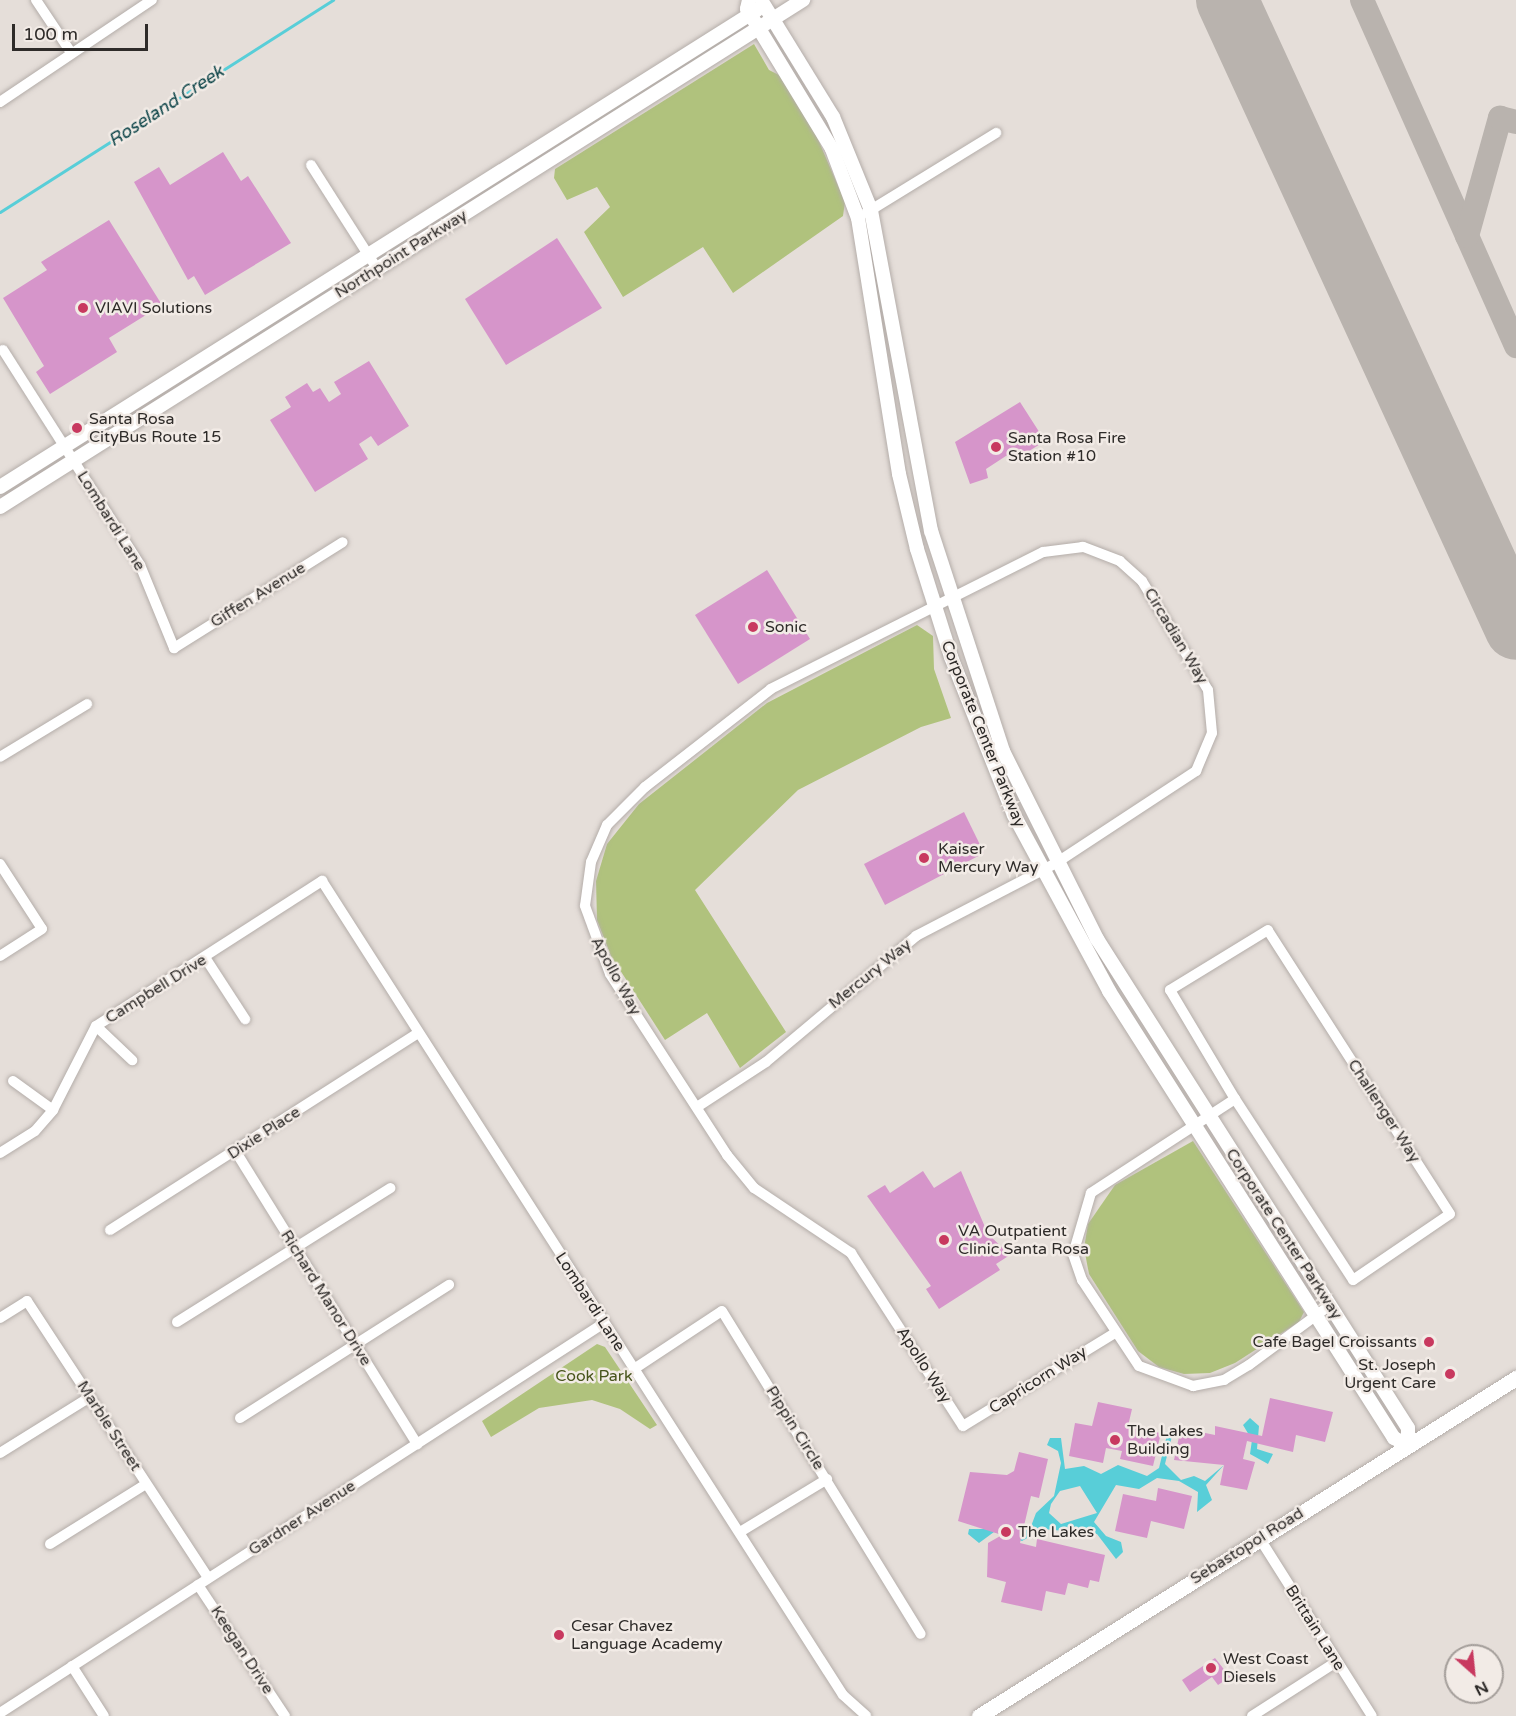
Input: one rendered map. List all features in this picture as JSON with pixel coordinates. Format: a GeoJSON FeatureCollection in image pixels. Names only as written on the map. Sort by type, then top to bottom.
{"type":"FeatureCollection","features":[{"type":"Feature","properties":{"kind":"main road","name":"Sebastopol Road"},"geometry":{"type":"LineString","coordinates":[[979,1716],[1516,1377]]}},
{"type":"Feature","properties":{"kind":"street"},"geometry":{"type":"LineString","coordinates":[[36,0],[70,51]]}},
{"type":"Feature","properties":{"kind":"street"},"geometry":{"type":"LineString","coordinates":[[0,102],[70,51],[152,0]]}},
{"type":"Feature","properties":{"kind":"street","name":"Northpoint Parkway"},"geometry":{"type":"LineString","coordinates":[[0,507],[802,0]]}},
{"type":"Feature","properties":{"kind":"street","name":"Northpoint Parkway"},"geometry":{"type":"LineString","coordinates":[[0,487],[371,259],[749,7],[766,2]]}},
{"type":"Feature","properties":{"kind":"street","name":"Corporate Center Parkway"},"geometry":{"type":"LineString","coordinates":[[749,7],[759,28],[809,106],[858,218],[899,474],[933,607],[985,747],[1041,871],[1194,1125],[1394,1438],[1408,1445],[1408,1428],[1208,1116],[1056,863],[1003,751],[950,599],[916,470],[872,210],[833,117],[766,2]]}},
{"type":"Feature","properties":{"kind":"street"},"geometry":{"type":"LineString","coordinates":[[858,218],[996,133]]}},
{"type":"Feature","properties":{"kind":"street"},"geometry":{"type":"LineString","coordinates":[[311,165],[371,259]]}},
{"type":"Feature","properties":{"kind":"street","name":"Lombardi Lane"},"geometry":{"type":"LineString","coordinates":[[3,350],[140,565],[174,648]]}},
{"type":"Feature","properties":{"kind":"street","name":"Giffen Avenue"},"geometry":{"type":"LineString","coordinates":[[174,648],[343,542]]}},
{"type":"Feature","properties":{"kind":"street","name":"Circadian Way"},"geometry":{"type":"LineString","coordinates":[[950,599],[1050,550],[1098,550],[1137,575],[1208,690],[1212,733],[1196,771],[1056,863]]}},
{"type":"Feature","properties":{"kind":"street","name":"Apollo Way"},"geometry":{"type":"LineString","coordinates":[[950,599],[799,673],[736,712],[645,787],[597,839],[586,885],[588,926],[610,974],[754,1188],[851,1253],[963,1426]]}},
{"type":"Feature","properties":{"kind":"street"},"geometry":{"type":"LineString","coordinates":[[0,757],[87,704]]}},
{"type":"Feature","properties":{"kind":"street","name":"Mercury Way"},"geometry":{"type":"LineString","coordinates":[[698,1107],[759,1067],[916,936],[1056,863]]}},
{"type":"Feature","properties":{"kind":"street"},"geometry":{"type":"LineString","coordinates":[[0,864],[42,929],[0,956]]}},
{"type":"Feature","properties":{"kind":"street","name":"Lombardi Lane"},"geometry":{"type":"LineString","coordinates":[[322,882],[417,1034],[843,1695],[866,1716]]}},
{"type":"Feature","properties":{"kind":"street","name":"Campbell Drive"},"geometry":{"type":"LineString","coordinates":[[0,1154],[35,1131],[53,1110],[96,1026],[206,959],[322,882]]}},
{"type":"Feature","properties":{"kind":"street","name":"Challenger Way"},"geometry":{"type":"LineString","coordinates":[[1268,930],[1450,1214],[1353,1280],[1235,1099],[1170,990],[1268,930]]}},
{"type":"Feature","properties":{"kind":"street"},"geometry":{"type":"LineString","coordinates":[[206,959],[245,1019]]}},
{"type":"Feature","properties":{"kind":"street"},"geometry":{"type":"LineString","coordinates":[[96,1026],[132,1060]]}},
{"type":"Feature","properties":{"kind":"street","name":"Dixie Place"},"geometry":{"type":"LineString","coordinates":[[110,1230],[236,1152],[417,1034]]}},
{"type":"Feature","properties":{"kind":"street"},"geometry":{"type":"LineString","coordinates":[[13,1081],[53,1110]]}},
{"type":"Feature","properties":{"kind":"street"},"geometry":{"type":"LineString","coordinates":[[1235,1099],[1091,1193],[1077,1225],[1073,1254],[1082,1280],[1113,1334],[1138,1366],[1193,1386],[1224,1380],[1317,1317],[1330,1305]]}},
{"type":"Feature","properties":{"kind":"street","name":"Richard Manor Drive"},"geometry":{"type":"LineString","coordinates":[[236,1152],[417,1444]]}},
{"type":"Feature","properties":{"kind":"street"},"geometry":{"type":"LineString","coordinates":[[177,1322],[296,1250],[391,1188]]}},
{"type":"Feature","properties":{"kind":"street"},"geometry":{"type":"LineString","coordinates":[[240,1418],[449,1285]]}},
{"type":"Feature","properties":{"kind":"street","name":"Marble Street"},"geometry":{"type":"LineString","coordinates":[[0,1318],[27,1300],[146,1484],[203,1581]]}},
{"type":"Feature","properties":{"kind":"street","name":"Pippin Circle"},"geometry":{"type":"LineString","coordinates":[[634,1369],[722,1311],[921,1634]]}},
{"type":"Feature","properties":{"kind":"street","name":"Gardner Avenue"},"geometry":{"type":"LineString","coordinates":[[0,1713],[604,1323]]}},
{"type":"Feature","properties":{"kind":"street","name":"Capricorn Way"},"geometry":{"type":"LineString","coordinates":[[963,1426],[1113,1334]]}},
{"type":"Feature","properties":{"kind":"street"},"geometry":{"type":"LineString","coordinates":[[0,1453],[90,1396]]}},
{"type":"Feature","properties":{"kind":"street"},"geometry":{"type":"LineString","coordinates":[[740,1532],[827,1479]]}},
{"type":"Feature","properties":{"kind":"street"},"geometry":{"type":"LineString","coordinates":[[50,1544],[146,1484]]}},
{"type":"Feature","properties":{"kind":"street","name":"Brittain Lane"},"geometry":{"type":"LineString","coordinates":[[1260,1539],[1371,1716]]}},
{"type":"Feature","properties":{"kind":"street","name":"Keegan Drive"},"geometry":{"type":"LineString","coordinates":[[203,1581],[285,1716]]}},
{"type":"Feature","properties":{"kind":"street"},"geometry":{"type":"LineString","coordinates":[[1252,1716],[1336,1662]]}},
{"type":"Feature","properties":{"kind":"street"},"geometry":{"type":"LineString","coordinates":[[72,1666],[104,1716]]}},
{"type":"Feature","properties":{"kind":"green space"},"geometry":{"type":"Polygon","coordinates":[[[754,44],[769,70],[783,77],[814,130],[845,202],[843,216],[733,293],[703,247],[623,297],[584,232],[610,207],[597,187],[567,200],[554,178],[555,169],[754,44]]]}},
{"type":"Feature","properties":{"kind":"green space"},"geometry":{"type":"Polygon","coordinates":[[[917,625],[933,636],[934,669],[951,718],[921,727],[798,790],[695,890],[786,1032],[740,1068],[707,1013],[665,1040],[611,956],[597,920],[596,881],[607,844],[639,804],[767,703],[917,625]]]}},
{"type":"Feature","properties":{"kind":"green space"},"geometry":{"type":"Polygon","coordinates":[[[1193,1141],[1304,1312],[1299,1322],[1235,1363],[1210,1373],[1184,1374],[1159,1367],[1138,1351],[1089,1274],[1084,1248],[1088,1224],[1115,1185],[1193,1141]]]}},
{"type":"Feature","properties":{"kind":"green space","name":"Cook Park"},"geometry":{"type":"Polygon","coordinates":[[[597,1344],[605,1347],[657,1425],[650,1429],[620,1409],[592,1400],[539,1408],[491,1437],[482,1421],[597,1344]]]}},
{"type":"Feature","properties":{"kind":"water"},"geometry":{"type":"Polygon","coordinates":[[[1250,1418],[1259,1426],[1257,1449],[1273,1454],[1268,1464],[1250,1454],[1252,1440],[1243,1425],[1250,1418]]]}},
{"type":"Feature","properties":{"kind":"water"},"geometry":{"type":"Polygon","coordinates":[[[1168,1431],[1173,1432],[1165,1464],[1181,1480],[1194,1476],[1205,1481],[1224,1465],[1206,1485],[1212,1500],[1197,1512],[1198,1492],[1179,1481],[1157,1478],[1139,1489],[1116,1485],[1094,1522],[1106,1536],[1121,1542],[1123,1552],[1116,1559],[1097,1534],[1043,1529],[1022,1541],[994,1532],[979,1543],[968,1534],[969,1529],[1030,1529],[1036,1513],[1054,1496],[1061,1463],[1058,1451],[1047,1445],[1050,1438],[1061,1438],[1065,1469],[1084,1466],[1101,1474],[1118,1465],[1147,1476],[1159,1468],[1168,1431]],[[1080,1486],[1060,1491],[1051,1504],[1049,1513],[1061,1524],[1097,1513],[1080,1486]]]}},
{"type":"Feature","properties":{"kind":"building","name":"VIAVI Solutions"},"geometry":{"type":"Polygon","coordinates":[[[223,152],[241,181],[248,176],[291,243],[205,295],[194,276],[188,280],[134,182],[159,167],[170,185],[223,152]]]}},
{"type":"Feature","properties":{"kind":"building","name":"VIAVI Solutions"},"geometry":{"type":"Polygon","coordinates":[[[109,220],[162,305],[109,338],[117,352],[50,394],[36,372],[44,366],[3,298],[47,270],[41,262],[109,220]]]}},
{"type":"Feature","properties":{"kind":"building"},"geometry":{"type":"Polygon","coordinates":[[[557,238],[602,308],[506,365],[465,299],[557,238]]]}},
{"type":"Feature","properties":{"kind":"building"},"geometry":{"type":"Polygon","coordinates":[[[369,361],[409,426],[378,446],[371,436],[359,444],[368,459],[315,492],[270,420],[291,407],[285,397],[307,383],[313,392],[320,388],[329,402],[341,394],[334,382],[369,361]]]}},
{"type":"Feature","properties":{"kind":"building","name":"Santa Rosa Fire Station #10"},"geometry":{"type":"Polygon","coordinates":[[[1020,402],[1045,441],[1018,458],[1012,452],[986,469],[988,478],[970,484],[955,442],[1020,402]]]}},
{"type":"Feature","properties":{"kind":"building","name":"Sonic"},"geometry":{"type":"Polygon","coordinates":[[[767,570],[810,639],[738,684],[695,615],[767,570]]]}},
{"type":"Feature","properties":{"kind":"building","name":"Kaiser Mercury Way"},"geometry":{"type":"Polygon","coordinates":[[[964,812],[984,853],[885,905],[864,864],[964,812]]]}},
{"type":"Feature","properties":{"kind":"building","name":"VA Outpatient Clinic Santa Rosa"},"geometry":{"type":"Polygon","coordinates":[[[923,1171],[934,1188],[961,1171],[988,1234],[1010,1255],[996,1264],[1000,1270],[939,1309],[926,1289],[931,1286],[867,1196],[885,1185],[890,1193],[923,1171]]]}},
{"type":"Feature","properties":{"kind":"building"},"geometry":{"type":"Polygon","coordinates":[[[1270,1398],[1333,1412],[1325,1442],[1296,1435],[1293,1452],[1247,1441],[1243,1459],[1255,1462],[1247,1490],[1220,1485],[1224,1465],[1174,1460],[1181,1428],[1215,1435],[1215,1426],[1262,1436],[1270,1398]]]}},
{"type":"Feature","properties":{"kind":"building","name":"The Lakes Building"},"geometry":{"type":"Polygon","coordinates":[[[1098,1402],[1132,1409],[1128,1426],[1161,1433],[1153,1466],[1120,1459],[1122,1451],[1106,1448],[1103,1463],[1069,1456],[1075,1423],[1092,1426],[1098,1402]]]}},
{"type":"Feature","properties":{"kind":"building","name":"The Lakes"},"geometry":{"type":"Polygon","coordinates":[[[1019,1452],[1048,1459],[1039,1498],[1031,1496],[1020,1543],[1036,1547],[1037,1539],[1105,1555],[1099,1582],[1090,1580],[1088,1588],[1068,1583],[1065,1595],[1046,1591],[1042,1611],[1001,1602],[1006,1582],[987,1577],[988,1543],[1002,1535],[958,1521],[970,1472],[1007,1475],[1014,1471],[1019,1452]]]}},
{"type":"Feature","properties":{"kind":"building","name":"The Lakes Building"},"geometry":{"type":"Polygon","coordinates":[[[1158,1488],[1192,1496],[1184,1529],[1151,1521],[1147,1538],[1115,1531],[1123,1494],[1156,1501],[1158,1488]]]}},
{"type":"Feature","properties":{"kind":"building","name":"West Coast Diesels"},"geometry":{"type":"Polygon","coordinates":[[[1215,1658],[1230,1677],[1218,1685],[1212,1677],[1190,1692],[1182,1680],[1215,1658]]]}},
{"type":"Feature","properties":{"kind":"waterway","name":"Roseland Creek"},"geometry":{"type":"LineString","coordinates":[[0,212],[333,0]]}},
{"type":"Feature","properties":{"kind":"taxiway"},"geometry":{"type":"LineString","coordinates":[[1362,0],[1516,346]]}},
{"type":"Feature","properties":{"kind":"taxiway"},"geometry":{"type":"LineString","coordinates":[[1467,236],[1500,118],[1516,122]]}},
{"type":"Feature","properties":{"kind":"runway"},"geometry":{"type":"LineString","coordinates":[[1227,0],[1516,629]]}},
{"type":"Feature","properties":{"kind":"place","name":"VIAVI Solutions"},"geometry":{"type":"Point","coordinates":[83,308]}},
{"type":"Feature","properties":{"kind":"place","name":"Santa Rosa CityBus Route 15"},"geometry":{"type":"Point","coordinates":[77,428]}},
{"type":"Feature","properties":{"kind":"place","name":"Santa Rosa Fire Station #10"},"geometry":{"type":"Point","coordinates":[996,447]}},
{"type":"Feature","properties":{"kind":"place","name":"Sonic"},"geometry":{"type":"Point","coordinates":[753,627]}},
{"type":"Feature","properties":{"kind":"place","name":"Kaiser Mercury Way"},"geometry":{"type":"Point","coordinates":[924,858]}},
{"type":"Feature","properties":{"kind":"place","name":"VA Outpatient Clinic Santa Rosa"},"geometry":{"type":"Point","coordinates":[944,1240]}},
{"type":"Feature","properties":{"kind":"place","name":"Cafe Bagel Croissants"},"geometry":{"type":"Point","coordinates":[1429,1342]}},
{"type":"Feature","properties":{"kind":"place","name":"St. Joseph Urgent Care"},"geometry":{"type":"Point","coordinates":[1450,1374]}},
{"type":"Feature","properties":{"kind":"place","name":"The Lakes Building"},"geometry":{"type":"Point","coordinates":[1115,1440]}},
{"type":"Feature","properties":{"kind":"place","name":"The Lakes"},"geometry":{"type":"Point","coordinates":[1006,1532]}},
{"type":"Feature","properties":{"kind":"place","name":"Cesar Chavez Language Academy"},"geometry":{"type":"Point","coordinates":[559,1635]}},
{"type":"Feature","properties":{"kind":"place","name":"West Coast Diesels"},"geometry":{"type":"Point","coordinates":[1211,1668]}}]}
